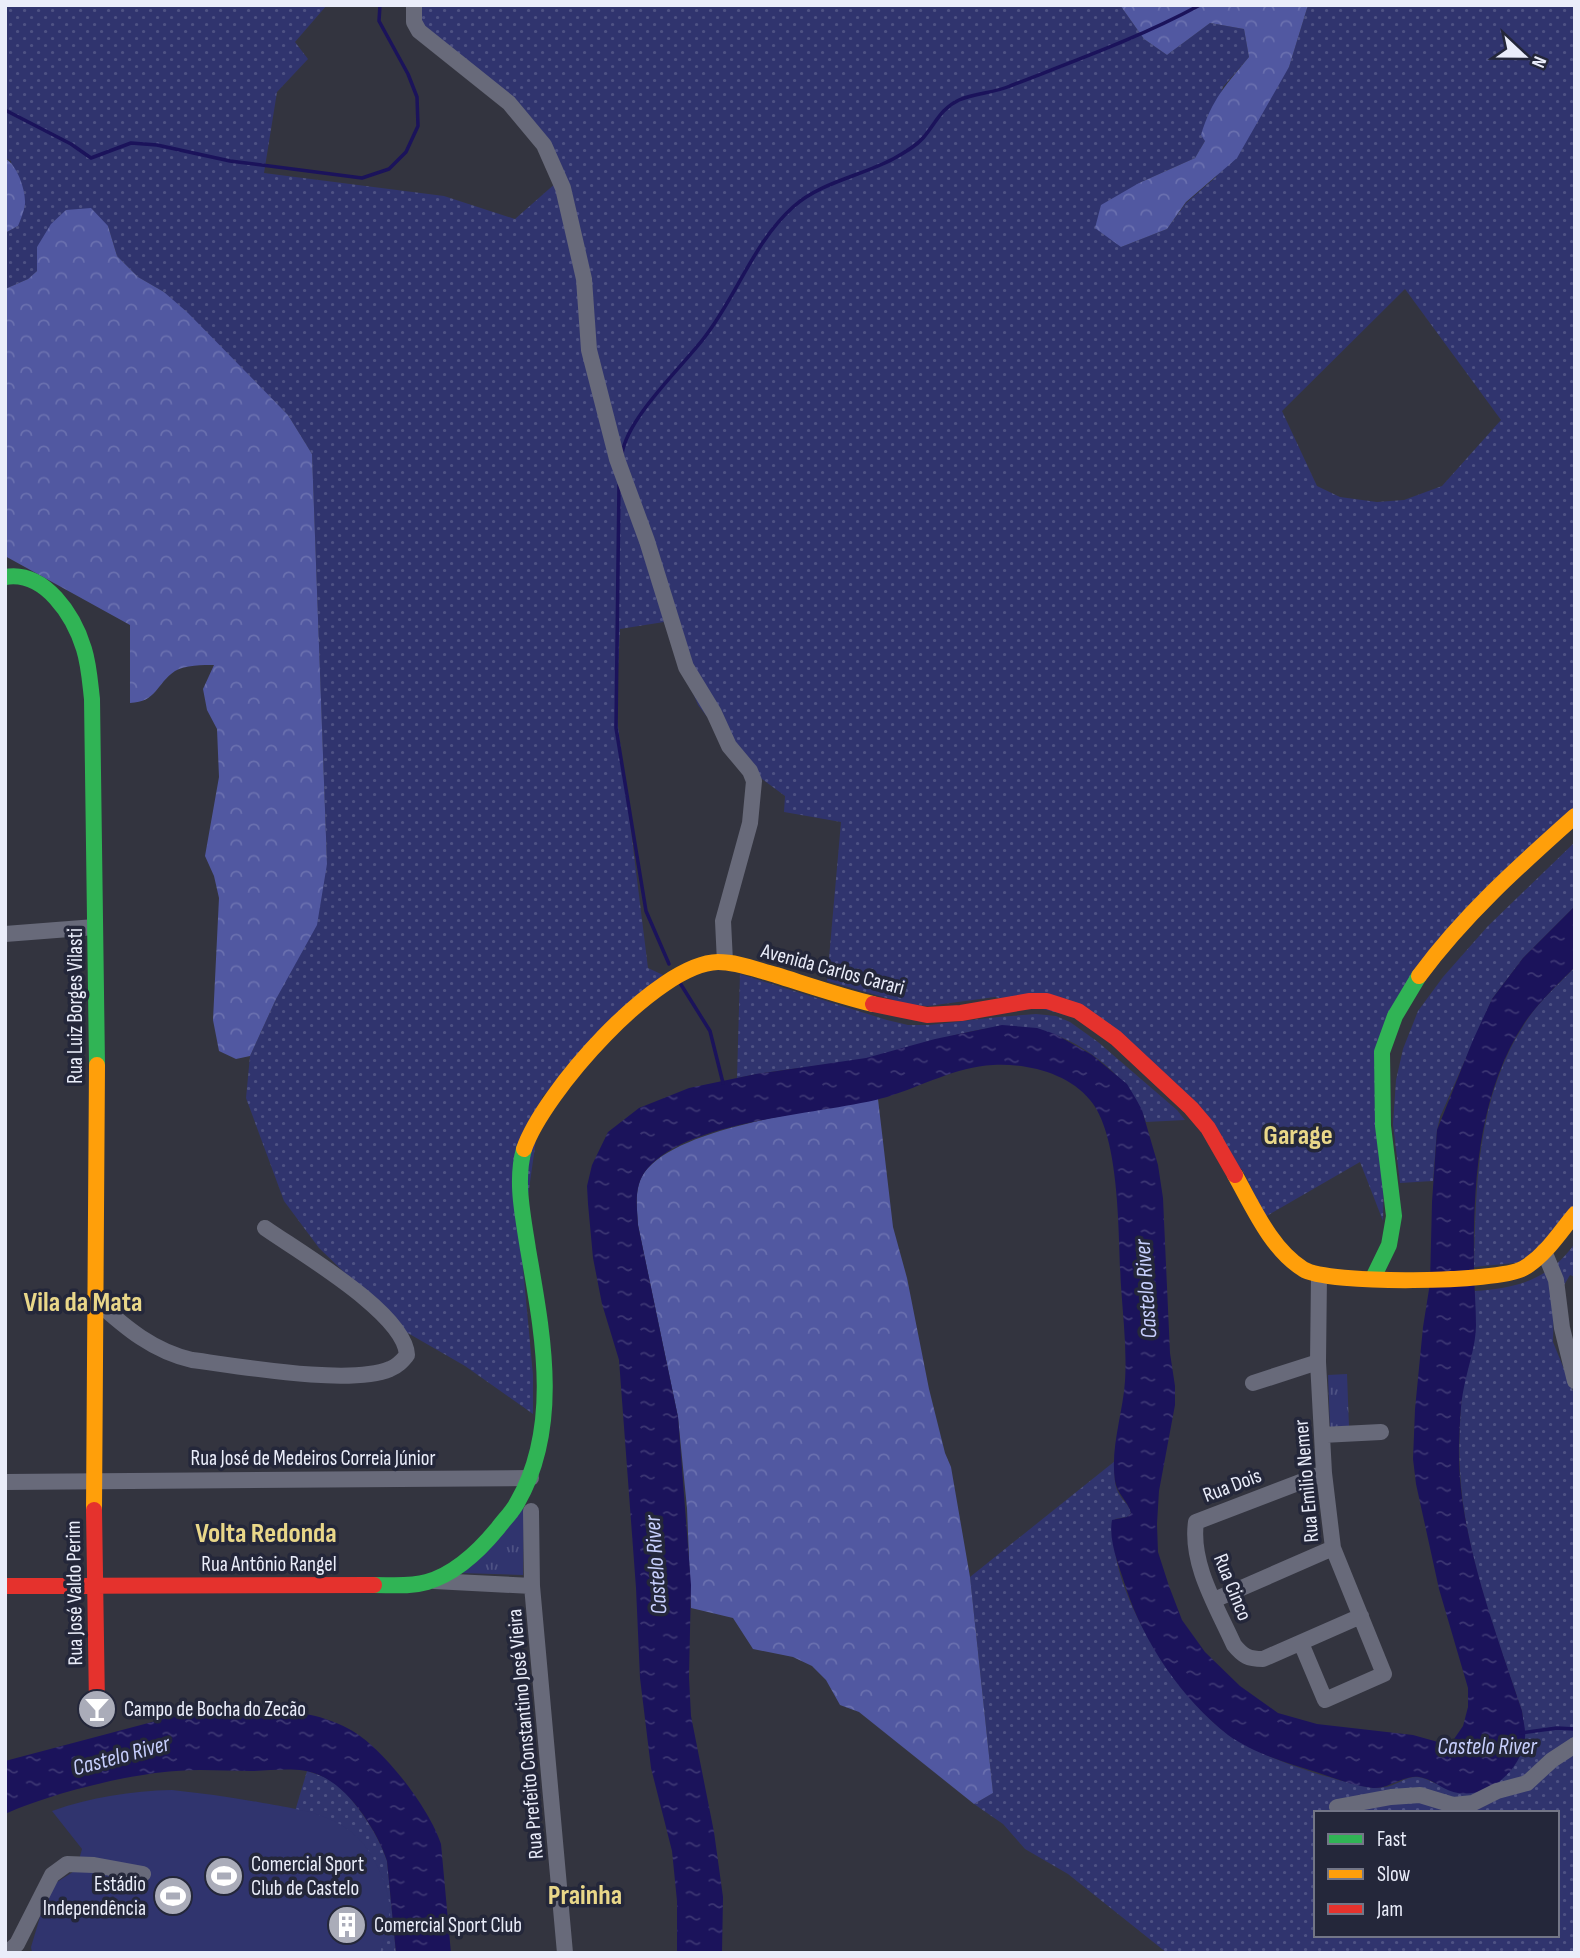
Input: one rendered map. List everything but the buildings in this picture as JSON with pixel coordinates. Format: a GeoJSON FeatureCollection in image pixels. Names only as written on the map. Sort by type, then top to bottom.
{"type":"FeatureCollection","features":[{"type":"Feature","properties":{"kind":"main road","name":"Rua Luiz Borges Vilasti"},"geometry":{"type":"LineString","coordinates":[[5,577],[21,576],[36,581],[65,610],[84,648],[92,699],[96,927],[97,1301],[94,1481]]}},
{"type":"Feature","properties":{"kind":"main road"},"geometry":{"type":"LineString","coordinates":[[1373,1278],[1383,1262],[1395,1212],[1394,1189],[1382,1121],[1382,1051],[1397,1011],[1434,956],[1454,933],[1500,884],[1575,816]]}},
{"type":"Feature","properties":{"kind":"main road","name":"Avenida Carlos Carari"},"geometry":{"type":"LineString","coordinates":[[431,1581],[465,1559],[501,1525],[523,1496],[531,1478],[542,1431],[545,1355],[521,1190],[522,1156],[529,1136],[559,1084],[618,1023],[667,981],[697,966],[710,962],[725,962],[930,1016],[1040,1000],[1060,1003],[1085,1014],[1196,1112],[1280,1248],[1303,1269],[1319,1275],[1341,1278],[1481,1277],[1520,1271],[1544,1251],[1575,1214]]}},
{"type":"Feature","properties":{"kind":"main road","name":"Rua José Valdo Perim"},"geometry":{"type":"LineString","coordinates":[[94,1481],[97,1705]]}},
{"type":"Feature","properties":{"kind":"main road","name":"Rua Antônio Rangel"},"geometry":{"type":"LineString","coordinates":[[5,1586],[388,1586],[431,1581]]}},
{"type":"Feature","properties":{"kind":"street"},"geometry":{"type":"LineString","coordinates":[[414,5],[414,22],[419,31],[509,103],[544,145],[563,188],[584,279],[589,350],[618,459],[686,667],[730,746],[750,771],[754,781],[750,823],[723,921],[725,962]]}},
{"type":"Feature","properties":{"kind":"street"},"geometry":{"type":"LineString","coordinates":[[5,934],[96,927]]}},
{"type":"Feature","properties":{"kind":"street"},"geometry":{"type":"LineString","coordinates":[[97,1301],[142,1339],[161,1350],[192,1360],[346,1376],[388,1370],[400,1364],[407,1355],[406,1346],[400,1333],[385,1316],[344,1283],[265,1228]]}},
{"type":"Feature","properties":{"kind":"street"},"geometry":{"type":"LineString","coordinates":[[1544,1251],[1556,1280],[1562,1328],[1575,1381]]}},
{"type":"Feature","properties":{"kind":"street","name":"Rua Emilio Nemer"},"geometry":{"type":"LineString","coordinates":[[1301,1643],[1325,1700],[1384,1674],[1333,1548],[1324,1473],[1318,1362],[1319,1275]]}},
{"type":"Feature","properties":{"kind":"street"},"geometry":{"type":"LineString","coordinates":[[1253,1383],[1318,1362]]}},
{"type":"Feature","properties":{"kind":"street"},"geometry":{"type":"LineString","coordinates":[[1322,1435],[1381,1432]]}},
{"type":"Feature","properties":{"kind":"street","name":"Rua Dois"},"geometry":{"type":"LineString","coordinates":[[1196,1522],[1324,1473]]}},
{"type":"Feature","properties":{"kind":"street","name":"Rua José de Medeiros Correia Júnior"},"geometry":{"type":"LineString","coordinates":[[5,1482],[531,1478]]}},
{"type":"Feature","properties":{"kind":"street","name":"Rua Prefeito Constantino José Vieira"},"geometry":{"type":"LineString","coordinates":[[531,1511],[532,1586],[565,1953]]}},
{"type":"Feature","properties":{"kind":"street","name":"Rua Cinco"},"geometry":{"type":"LineString","coordinates":[[1196,1522],[1194,1539],[1198,1561],[1234,1645],[1242,1655],[1251,1659],[1263,1659],[1301,1643]]}},
{"type":"Feature","properties":{"kind":"street"},"geometry":{"type":"LineString","coordinates":[[1214,1600],[1333,1548]]}},
{"type":"Feature","properties":{"kind":"street","name":"Rua Antônio Rangel"},"geometry":{"type":"LineString","coordinates":[[431,1581],[532,1586]]}},
{"type":"Feature","properties":{"kind":"street"},"geometry":{"type":"LineString","coordinates":[[1301,1643],[1361,1616]]}},
{"type":"Feature","properties":{"kind":"street"},"geometry":{"type":"LineString","coordinates":[[1337,1807],[1391,1797],[1420,1795],[1453,1805],[1473,1803],[1497,1791],[1527,1783],[1552,1760],[1575,1745]]}},
{"type":"Feature","properties":{"kind":"street"},"geometry":{"type":"LineString","coordinates":[[15,1950],[52,1875],[67,1864],[94,1865],[143,1874]]}},
{"type":"Feature","properties":{"kind":"green space"},"geometry":{"type":"Polygon","coordinates":[[[5,5],[327,5],[295,42],[308,59],[277,92],[264,173],[444,196],[515,219],[557,182],[526,122],[417,35],[419,5],[1120,5],[1144,39],[1167,55],[1210,23],[1244,29],[1249,57],[1223,87],[1205,141],[1195,158],[1139,183],[1121,247],[1167,229],[1186,203],[1216,177],[1289,67],[1308,5],[1575,5],[1575,813],[1514,867],[1387,1029],[1383,1221],[1360,1162],[1265,1217],[1243,1171],[1110,1026],[995,997],[928,1006],[911,1005],[827,981],[841,822],[784,812],[785,796],[747,768],[698,705],[664,622],[620,629],[616,710],[648,968],[663,975],[542,1097],[521,1246],[533,1375],[533,1414],[465,1366],[406,1332],[319,1248],[284,1201],[246,1098],[250,1056],[276,999],[327,864],[312,454],[288,415],[164,292],[138,277],[117,256],[108,226],[37,247],[37,271],[28,279],[5,289],[5,233],[18,226],[11,161],[5,158],[5,5]],[[1405,289],[1282,411],[1317,486],[1340,497],[1377,502],[1404,500],[1442,486],[1501,420],[1405,289]]]}},
{"type":"Feature","properties":{"kind":"green space"},"geometry":{"type":"Polygon","coordinates":[[[1120,5],[1308,5],[1289,67],[1237,158],[1186,202],[1167,229],[1121,247],[1095,228],[1101,205],[1139,183],[1195,158],[1205,141],[1201,135],[1215,102],[1249,57],[1244,29],[1210,23],[1167,55],[1144,39],[1120,5]]]}},
{"type":"Feature","properties":{"kind":"green space"},"geometry":{"type":"Polygon","coordinates":[[[5,158],[20,178],[25,204],[18,226],[5,233],[5,158]]]}},
{"type":"Feature","properties":{"kind":"green space"},"geometry":{"type":"Polygon","coordinates":[[[91,208],[108,226],[117,256],[138,277],[164,292],[188,313],[288,415],[312,454],[327,864],[317,925],[276,999],[250,1056],[236,1059],[219,1051],[213,1020],[219,898],[214,876],[205,856],[219,777],[217,729],[207,710],[203,689],[214,665],[179,669],[151,696],[130,703],[130,625],[5,556],[5,289],[28,279],[37,271],[37,247],[51,224],[66,210],[91,208]]]}},
{"type":"Feature","properties":{"kind":"green space"},"geometry":{"type":"Polygon","coordinates":[[[1575,842],[1575,906],[1523,958],[1492,999],[1440,1117],[1433,1181],[1400,1183],[1393,1124],[1396,1080],[1403,1049],[1418,1011],[1443,977],[1488,926],[1575,842]]]}},
{"type":"Feature","properties":{"kind":"green space"},"geometry":{"type":"Polygon","coordinates":[[[1575,967],[1575,1210],[1524,1262],[1474,1267],[1478,1172],[1488,1110],[1497,1080],[1509,1051],[1530,1015],[1575,967]]]}},
{"type":"Feature","properties":{"kind":"green space"},"geometry":{"type":"Polygon","coordinates":[[[740,974],[908,1025],[1036,1014],[1056,1016],[1070,1022],[1098,1042],[1177,1110],[1185,1120],[1146,1122],[1126,1087],[1098,1059],[1068,1040],[1039,1030],[1011,1027],[954,1035],[864,1059],[737,1078],[740,974]]]}},
{"type":"Feature","properties":{"kind":"green space"},"geometry":{"type":"Polygon","coordinates":[[[878,1099],[893,1227],[907,1278],[929,1389],[951,1467],[970,1577],[993,1793],[974,1804],[859,1712],[840,1705],[826,1680],[812,1666],[793,1657],[753,1649],[733,1618],[691,1608],[687,1508],[678,1417],[638,1225],[637,1195],[640,1181],[648,1168],[667,1153],[723,1130],[790,1114],[878,1099]]]}},
{"type":"Feature","properties":{"kind":"green space"},"geometry":{"type":"Polygon","coordinates":[[[1575,1243],[1575,1277],[1570,1275],[1554,1302],[1553,1342],[1575,1396],[1575,1953],[1167,1953],[1068,1874],[1025,1849],[1003,1824],[974,1804],[993,1793],[970,1577],[1115,1461],[1116,1488],[1131,1513],[1127,1517],[1115,1519],[1114,1545],[1120,1575],[1132,1606],[1168,1669],[1189,1697],[1231,1736],[1259,1752],[1307,1771],[1374,1788],[1390,1786],[1416,1777],[1437,1784],[1522,1749],[1525,1737],[1522,1711],[1485,1599],[1464,1512],[1460,1460],[1463,1387],[1475,1291],[1531,1280],[1554,1266],[1575,1243]]]}},
{"type":"Feature","properties":{"kind":"green space"},"geometry":{"type":"Polygon","coordinates":[[[1347,1374],[1349,1427],[1330,1428],[1328,1375],[1347,1374]]]}},
{"type":"Feature","properties":{"kind":"green space"},"geometry":{"type":"Polygon","coordinates":[[[524,1508],[523,1575],[461,1573],[524,1508]]]}},
{"type":"Feature","properties":{"kind":"green space"},"geometry":{"type":"Polygon","coordinates":[[[307,1771],[333,1782],[341,1789],[358,1807],[378,1840],[387,1861],[396,1953],[378,1953],[290,1828],[307,1771]]]}},
{"type":"Feature","properties":{"kind":"green space","name":"Comercial Sport Club de Castelo"},"geometry":{"type":"Polygon","coordinates":[[[172,1790],[297,1809],[346,1828],[371,1854],[386,1889],[389,1916],[380,1953],[32,1953],[31,1947],[43,1907],[57,1882],[76,1870],[82,1849],[52,1811],[111,1796],[172,1790]]]}},
{"type":"Feature","properties":{"kind":"water","name":"Castelo River"},"geometry":{"type":"Polygon","coordinates":[[[1575,906],[1575,967],[1530,1015],[1509,1050],[1488,1109],[1477,1172],[1474,1236],[1476,1333],[1462,1401],[1460,1478],[1471,1546],[1522,1711],[1525,1735],[1523,1749],[1511,1770],[1482,1791],[1458,1793],[1419,1777],[1407,1778],[1379,1788],[1366,1787],[1259,1752],[1228,1735],[1211,1721],[1180,1687],[1154,1649],[1134,1609],[1113,1546],[1112,1520],[1127,1517],[1131,1513],[1116,1486],[1114,1469],[1125,1369],[1118,1216],[1108,1138],[1100,1116],[1081,1091],[1059,1077],[1033,1068],[979,1066],[887,1097],[725,1129],[694,1139],[667,1152],[647,1169],[638,1189],[638,1225],[678,1417],[691,1585],[691,1716],[714,1832],[723,1897],[722,1953],[677,1953],[677,1901],[672,1851],[651,1768],[640,1678],[619,1360],[602,1304],[593,1258],[588,1204],[587,1186],[592,1165],[608,1132],[639,1108],[689,1088],[756,1074],[866,1058],[935,1039],[1002,1025],[1037,1028],[1055,1034],[1092,1055],[1127,1084],[1142,1110],[1158,1165],[1163,1198],[1175,1405],[1159,1491],[1158,1552],[1182,1620],[1205,1652],[1240,1686],[1278,1713],[1317,1724],[1413,1735],[1448,1743],[1463,1726],[1468,1707],[1468,1688],[1439,1589],[1413,1459],[1415,1409],[1430,1283],[1437,1130],[1492,999],[1523,958],[1575,906]]]}},
{"type":"Feature","properties":{"kind":"water","name":"Castelo River"},"geometry":{"type":"Polygon","coordinates":[[[244,1709],[324,1718],[362,1737],[390,1764],[427,1814],[441,1844],[451,1953],[396,1953],[387,1861],[383,1849],[361,1812],[341,1789],[311,1772],[194,1770],[157,1773],[66,1792],[5,1814],[5,1761],[171,1717],[244,1709]]]}},
{"type":"Feature","properties":{"kind":"waterway"},"geometry":{"type":"LineString","coordinates":[[5,110],[71,144],[91,158],[131,143],[157,145],[230,161],[362,178],[389,169],[406,152],[418,126],[417,97],[408,74],[379,21],[380,5]]}},
{"type":"Feature","properties":{"kind":"waterway"},"geometry":{"type":"LineString","coordinates":[[622,454],[626,440],[644,409],[716,322],[756,253],[779,221],[804,198],[909,150],[923,138],[943,112],[959,100],[1004,88],[1082,58],[1154,28],[1200,5]]}},
{"type":"Feature","properties":{"kind":"waterway"},"geometry":{"type":"LineString","coordinates":[[619,485],[616,728],[646,911],[669,964]]}},
{"type":"Feature","properties":{"kind":"waterway"},"geometry":{"type":"LineString","coordinates":[[680,983],[710,1031],[723,1083]]}},
{"type":"Feature","properties":{"kind":"waterway"},"geometry":{"type":"LineString","coordinates":[[1521,1733],[1557,1728],[1575,1729]]}},
{"type":"Feature","properties":{"kind":"traffic: fast"},"geometry":{"type":"LineString","coordinates":[[5,577],[33,581],[56,598],[73,623],[87,661],[92,699],[97,1065]]}},
{"type":"Feature","properties":{"kind":"traffic: fast"},"geometry":{"type":"LineString","coordinates":[[1373,1278],[1389,1245],[1394,1216],[1383,1126],[1382,1052],[1395,1016],[1419,976]]}},
{"type":"Feature","properties":{"kind":"traffic: fast"},"geometry":{"type":"LineString","coordinates":[[374,1585],[421,1584],[457,1567],[483,1545],[510,1513],[531,1473],[540,1442],[545,1378],[539,1312],[521,1199],[520,1173],[524,1149]]}},
{"type":"Feature","properties":{"kind":"traffic: slow"},"geometry":{"type":"LineString","coordinates":[[1419,976],[1473,912],[1575,816]]}},
{"type":"Feature","properties":{"kind":"traffic: slow"},"geometry":{"type":"LineString","coordinates":[[524,1149],[535,1125],[554,1096],[605,1035],[665,984],[693,968],[718,962],[733,963],[873,1004]]}},
{"type":"Feature","properties":{"kind":"traffic: slow"},"geometry":{"type":"LineString","coordinates":[[94,1510],[97,1065]]}},
{"type":"Feature","properties":{"kind":"traffic: slow"},"geometry":{"type":"LineString","coordinates":[[1235,1175],[1272,1239],[1292,1261],[1303,1269],[1318,1274],[1344,1278],[1449,1279],[1508,1273],[1524,1268],[1539,1257],[1575,1214]]}},
{"type":"Feature","properties":{"kind":"traffic: jam"},"geometry":{"type":"LineString","coordinates":[[873,1004],[927,1015],[961,1013],[1030,1001],[1047,1001],[1078,1011],[1116,1038],[1191,1108],[1208,1128],[1235,1175]]}},
{"type":"Feature","properties":{"kind":"traffic: jam"},"geometry":{"type":"LineString","coordinates":[[94,1510],[97,1705]]}},
{"type":"Feature","properties":{"kind":"traffic: jam"},"geometry":{"type":"LineString","coordinates":[[5,1586],[374,1585]]}},
{"type":"Feature","properties":{"kind":"place","name":"Campo de Bocha do Zecão"},"geometry":{"type":"Point","coordinates":[97,1709]}},
{"type":"Feature","properties":{"kind":"place","name":"Comercial Sport Club de Castelo"},"geometry":{"type":"Point","coordinates":[224,1876]}},
{"type":"Feature","properties":{"kind":"place","name":"Estádio Independência"},"geometry":{"type":"Point","coordinates":[173,1896]}},
{"type":"Feature","properties":{"kind":"place","name":"Comercial Sport Club"},"geometry":{"type":"Point","coordinates":[347,1925]}},
{"type":"Feature","properties":{"kind":"district","name":"Garage"},"geometry":{"type":"Point","coordinates":[1298,1134]}},
{"type":"Feature","properties":{"kind":"district","name":"Vila da Mata"},"geometry":{"type":"Point","coordinates":[83,1301]}},
{"type":"Feature","properties":{"kind":"district","name":"Volta Redonda"},"geometry":{"type":"Point","coordinates":[266,1532]}},
{"type":"Feature","properties":{"kind":"district","name":"Prainha"},"geometry":{"type":"Point","coordinates":[585,1894]}}]}
